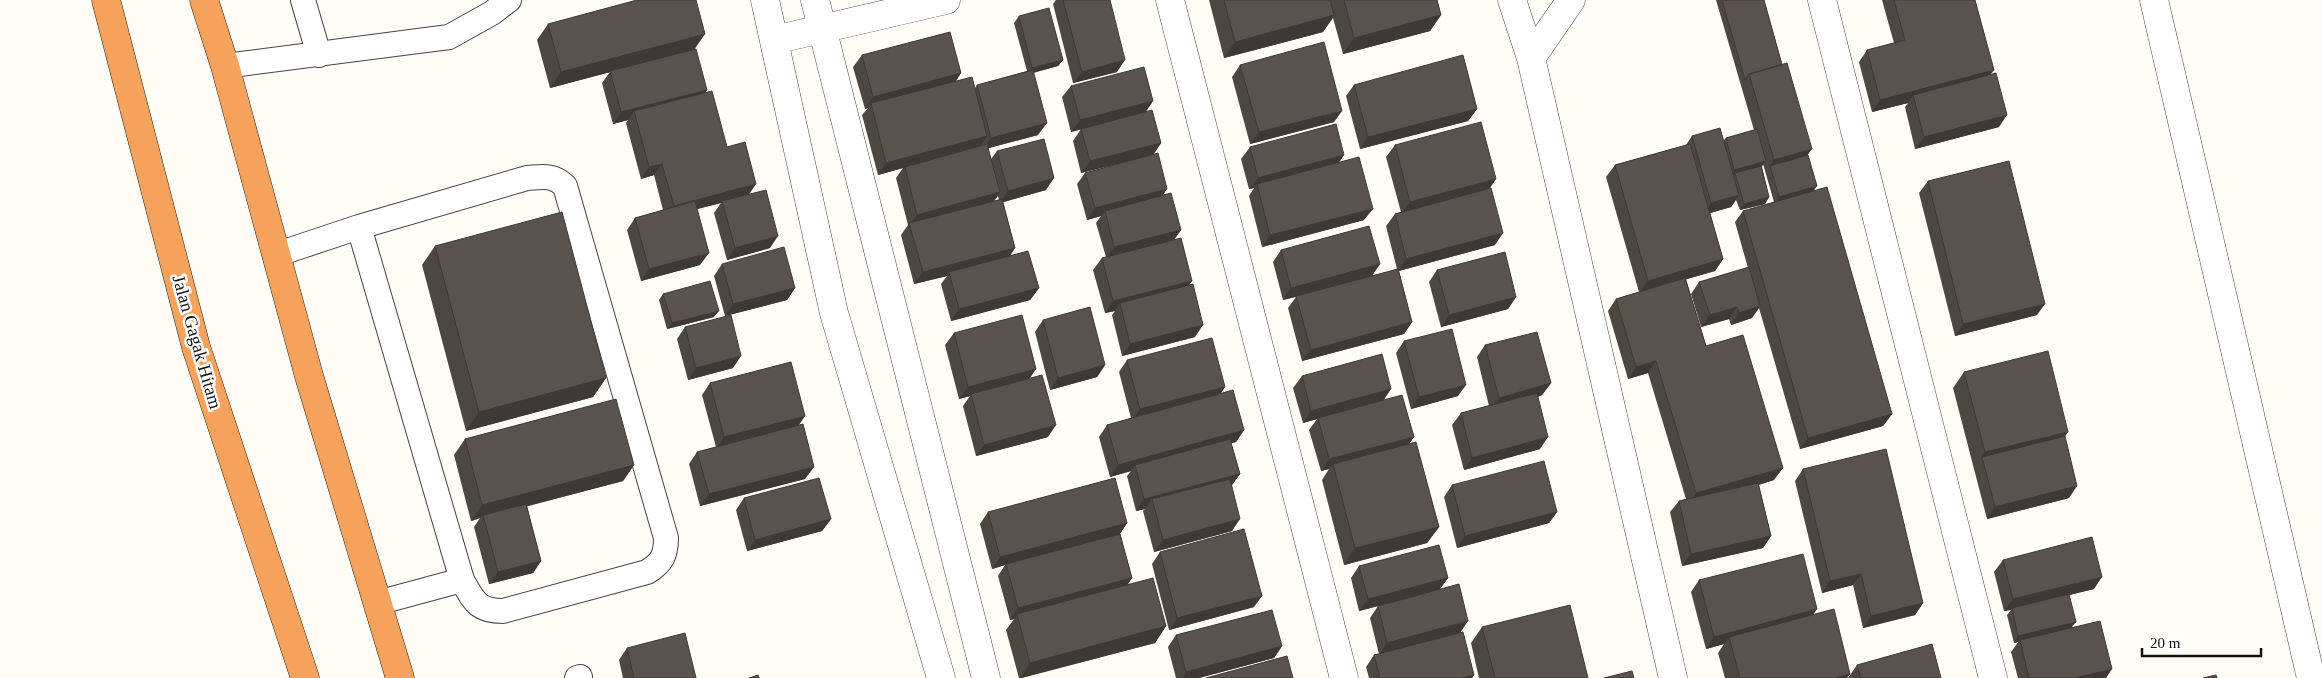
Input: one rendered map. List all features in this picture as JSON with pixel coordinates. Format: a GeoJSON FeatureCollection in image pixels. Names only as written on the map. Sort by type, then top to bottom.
{"type":"FeatureCollection","features":[{"type":"Feature","properties":{"kind":"highway","name":"Jalan Gagak Hitam"},"geometry":{"type":"LineString","coordinates":[[106,0],[196,347],[305,678]]}},
{"type":"Feature","properties":{"kind":"highway"},"geometry":{"type":"LineString","coordinates":[[204,0],[225,66],[275,255],[400,678]]}},
{"type":"Feature","properties":{"kind":"street"},"geometry":{"type":"LineString","coordinates":[[765,0],[834,313],[941,678]]}},
{"type":"Feature","properties":{"kind":"street"},"geometry":{"type":"LineString","coordinates":[[815,0],[986,678]]}},
{"type":"Feature","properties":{"kind":"street"},"geometry":{"type":"LineString","coordinates":[[774,40],[946,0]]}},
{"type":"Feature","properties":{"kind":"street"},"geometry":{"type":"LineString","coordinates":[[1170,0],[1344,678]]}},
{"type":"Feature","properties":{"kind":"street"},"geometry":{"type":"LineString","coordinates":[[1512,0],[1530,58],[1672,678]]}},
{"type":"Feature","properties":{"kind":"street"},"geometry":{"type":"LineString","coordinates":[[1530,58],[1571,0]]}},
{"type":"Feature","properties":{"kind":"street"},"geometry":{"type":"LineString","coordinates":[[1822,0],[1993,678]]}},
{"type":"Feature","properties":{"kind":"street"},"geometry":{"type":"LineString","coordinates":[[2154,0],[2311,678]]}},
{"type":"Feature","properties":{"kind":"lane"},"geometry":{"type":"LineString","coordinates":[[303,0],[319,55]]}},
{"type":"Feature","properties":{"kind":"lane"},"geometry":{"type":"LineString","coordinates":[[225,66],[450,37],[492,13],[509,0]]}},
{"type":"Feature","properties":{"kind":"lane"},"geometry":{"type":"LineString","coordinates":[[275,255],[359,227],[527,178],[550,176],[558,179],[564,186],[663,528],[666,552],[659,564],[647,572],[503,611],[490,611],[480,607],[462,580],[359,227]]}},
{"type":"Feature","properties":{"kind":"lane"},"geometry":{"type":"LineString","coordinates":[[377,603],[462,580]]}},
{"type":"Feature","properties":{"kind":"building"},"geometry":{"type":"Polygon","coordinates":[[[637,0],[696,0],[705,34],[561,72],[548,24],[637,0]]]}},
{"type":"Feature","properties":{"kind":"building"},"geometry":{"type":"Polygon","coordinates":[[[1063,0],[1110,0],[1125,60],[1082,72],[1063,0]]]}},
{"type":"Feature","properties":{"kind":"building"},"geometry":{"type":"Polygon","coordinates":[[[1224,0],[1330,0],[1334,15],[1235,42],[1224,0]]]}},
{"type":"Feature","properties":{"kind":"building"},"geometry":{"type":"Polygon","coordinates":[[[1344,0],[1437,0],[1441,15],[1354,38],[1344,0]]]}},
{"type":"Feature","properties":{"kind":"building"},"geometry":{"type":"Polygon","coordinates":[[[1722,0],[1764,0],[1782,65],[1749,74],[1745,80],[1722,0]]]}},
{"type":"Feature","properties":{"kind":"building"},"geometry":{"type":"Polygon","coordinates":[[[1894,0],[1975,0],[1994,70],[1880,100],[1867,50],[1905,40],[1894,0]]]}},
{"type":"Feature","properties":{"kind":"building"},"geometry":{"type":"Polygon","coordinates":[[[1049,8],[1063,60],[1032,68],[1019,16],[1049,8]]]}},
{"type":"Feature","properties":{"kind":"building"},"geometry":{"type":"Polygon","coordinates":[[[950,32],[961,73],[873,97],[862,55],[950,32]]]}},
{"type":"Feature","properties":{"kind":"building"},"geometry":{"type":"Polygon","coordinates":[[[1324,42],[1342,111],[1259,132],[1240,65],[1324,42]]]}},
{"type":"Feature","properties":{"kind":"building"},"geometry":{"type":"Polygon","coordinates":[[[696,49],[707,90],[621,112],[610,71],[696,49]]]}},
{"type":"Feature","properties":{"kind":"building"},"geometry":{"type":"Polygon","coordinates":[[[1463,55],[1477,109],[1368,137],[1354,85],[1463,55]]]}},
{"type":"Feature","properties":{"kind":"building"},"geometry":{"type":"Polygon","coordinates":[[[1787,63],[1812,149],[1774,160],[1749,74],[1787,63]]]}},
{"type":"Feature","properties":{"kind":"building"},"geometry":{"type":"Polygon","coordinates":[[[1144,67],[1153,101],[1080,120],[1071,86],[1144,67]]]}},
{"type":"Feature","properties":{"kind":"building"},"geometry":{"type":"Polygon","coordinates":[[[1033,70],[1047,123],[991,138],[977,85],[1033,70]]]}},
{"type":"Feature","properties":{"kind":"building"},"geometry":{"type":"Polygon","coordinates":[[[1996,73],[2007,115],[1924,137],[1913,95],[1996,73]]]}},
{"type":"Feature","properties":{"kind":"building"},"geometry":{"type":"Polygon","coordinates":[[[972,77],[987,136],[886,163],[871,103],[972,77]]]}},
{"type":"Feature","properties":{"kind":"building"},"geometry":{"type":"Polygon","coordinates":[[[712,91],[727,147],[745,142],[756,184],[674,206],[662,164],[649,167],[634,111],[712,91]]]}},
{"type":"Feature","properties":{"kind":"building"},"geometry":{"type":"Polygon","coordinates":[[[1152,110],[1161,143],[1090,161],[1081,129],[1152,110]]]}},
{"type":"Feature","properties":{"kind":"building"},"geometry":{"type":"Polygon","coordinates":[[[1481,122],[1496,179],[1410,202],[1395,145],[1481,122]]]}},
{"type":"Feature","properties":{"kind":"building"},"geometry":{"type":"Polygon","coordinates":[[[1336,124],[1344,155],[1258,178],[1250,147],[1336,124]]]}},
{"type":"Feature","properties":{"kind":"building"},"geometry":{"type":"Polygon","coordinates":[[[1720,128],[1739,195],[1711,203],[1692,136],[1720,128]]]}},
{"type":"Feature","properties":{"kind":"building"},"geometry":{"type":"Polygon","coordinates":[[[1757,129],[1766,161],[1734,170],[1726,138],[1757,129]]]}},
{"type":"Feature","properties":{"kind":"building"},"geometry":{"type":"Polygon","coordinates":[[[1044,139],[1054,178],[1008,191],[997,151],[1044,139]]]}},
{"type":"Feature","properties":{"kind":"building"},"geometry":{"type":"Polygon","coordinates":[[[987,144],[1000,192],[917,215],[905,167],[987,144]]]}},
{"type":"Feature","properties":{"kind":"building"},"geometry":{"type":"Polygon","coordinates":[[[1690,144],[1723,259],[1648,281],[1615,165],[1690,144]]]}},
{"type":"Feature","properties":{"kind":"building"},"geometry":{"type":"Polygon","coordinates":[[[1158,153],[1167,189],[1095,208],[1085,173],[1158,153]]]}},
{"type":"Feature","properties":{"kind":"building"},"geometry":{"type":"Polygon","coordinates":[[[1808,155],[1817,186],[1779,197],[1770,166],[1808,155]]]}},
{"type":"Feature","properties":{"kind":"building"},"geometry":{"type":"Polygon","coordinates":[[[1359,157],[1373,209],[1270,235],[1257,184],[1359,157]]]}},
{"type":"Feature","properties":{"kind":"building"},"geometry":{"type":"Polygon","coordinates":[[[2009,161],[2045,304],[1963,324],[1928,181],[2009,161]]]}},
{"type":"Feature","properties":{"kind":"building"},"geometry":{"type":"Polygon","coordinates":[[[1761,166],[1769,197],[1744,204],[1735,173],[1761,166]]]}},
{"type":"Feature","properties":{"kind":"building"},"geometry":{"type":"Polygon","coordinates":[[[1827,187],[1892,414],[1808,438],[1743,211],[1827,187]]]}},
{"type":"Feature","properties":{"kind":"building"},"geometry":{"type":"Polygon","coordinates":[[[1491,188],[1503,233],[1406,259],[1395,214],[1491,188]]]}},
{"type":"Feature","properties":{"kind":"building"},"geometry":{"type":"Polygon","coordinates":[[[766,190],[778,236],[735,248],[722,201],[766,190]]]}},
{"type":"Feature","properties":{"kind":"building"},"geometry":{"type":"Polygon","coordinates":[[[1171,193],[1181,230],[1114,247],[1105,211],[1171,193]]]}},
{"type":"Feature","properties":{"kind":"building"},"geometry":{"type":"Polygon","coordinates":[[[1002,199],[1015,248],[923,272],[909,223],[1002,199]]]}},
{"type":"Feature","properties":{"kind":"building"},"geometry":{"type":"Polygon","coordinates":[[[695,201],[709,253],[649,269],[635,218],[695,201]]]}},
{"type":"Feature","properties":{"kind":"building"},"geometry":{"type":"Polygon","coordinates":[[[562,212],[606,378],[479,412],[435,246],[562,212]]]}},
{"type":"Feature","properties":{"kind":"building"},"geometry":{"type":"Polygon","coordinates":[[[1369,226],[1380,264],[1291,288],[1281,250],[1369,226]]]}},
{"type":"Feature","properties":{"kind":"building"},"geometry":{"type":"Polygon","coordinates":[[[1181,238],[1192,281],[1113,301],[1102,258],[1181,238]]]}},
{"type":"Feature","properties":{"kind":"building"},"geometry":{"type":"Polygon","coordinates":[[[784,247],[795,288],[733,304],[722,264],[784,247]]]}},
{"type":"Feature","properties":{"kind":"building"},"geometry":{"type":"Polygon","coordinates":[[[1028,251],[1039,288],[959,309],[949,272],[1028,251]]]}},
{"type":"Feature","properties":{"kind":"building"},"geometry":{"type":"Polygon","coordinates":[[[1505,252],[1516,297],[1449,315],[1437,270],[1505,252]]]}},
{"type":"Feature","properties":{"kind":"building"},"geometry":{"type":"Polygon","coordinates":[[[1749,267],[1760,306],[1739,313],[1737,307],[1710,315],[1699,282],[1749,267]]]}},
{"type":"Feature","properties":{"kind":"building"},"geometry":{"type":"Polygon","coordinates":[[[1398,269],[1412,322],[1311,350],[1296,296],[1398,269]]]}},
{"type":"Feature","properties":{"kind":"building"},"geometry":{"type":"Polygon","coordinates":[[[1685,278],[1706,346],[1743,335],[1783,468],[1696,493],[1656,361],[1636,367],[1616,299],[1685,278]]]}},
{"type":"Feature","properties":{"kind":"building"},"geometry":{"type":"Polygon","coordinates":[[[710,281],[719,311],[672,323],[663,294],[710,281]]]}},
{"type":"Feature","properties":{"kind":"building"},"geometry":{"type":"Polygon","coordinates":[[[1193,284],[1203,325],[1130,344],[1120,303],[1193,284]]]}},
{"type":"Feature","properties":{"kind":"building"},"geometry":{"type":"Polygon","coordinates":[[[1090,307],[1105,365],[1058,378],[1043,320],[1090,307]]]}},
{"type":"Feature","properties":{"kind":"building"},"geometry":{"type":"Polygon","coordinates":[[[731,315],[741,356],[696,368],[685,327],[731,315]]]}},
{"type":"Feature","properties":{"kind":"building"},"geometry":{"type":"Polygon","coordinates":[[[1022,315],[1036,369],[968,387],[954,333],[1022,315]]]}},
{"type":"Feature","properties":{"kind":"building"},"geometry":{"type":"Polygon","coordinates":[[[1452,329],[1466,385],[1419,397],[1404,341],[1452,329]]]}},
{"type":"Feature","properties":{"kind":"building"},"geometry":{"type":"Polygon","coordinates":[[[1537,332],[1551,383],[1499,398],[1485,345],[1537,332]]]}},
{"type":"Feature","properties":{"kind":"building"},"geometry":{"type":"Polygon","coordinates":[[[1212,338],[1225,387],[1140,409],[1127,360],[1212,338]]]}},
{"type":"Feature","properties":{"kind":"building"},"geometry":{"type":"Polygon","coordinates":[[[2048,351],[2068,432],[1985,452],[1964,372],[2048,351]]]}},
{"type":"Feature","properties":{"kind":"building"},"geometry":{"type":"Polygon","coordinates":[[[1382,354],[1391,389],[1311,411],[1302,376],[1382,354]]]}},
{"type":"Feature","properties":{"kind":"building"},"geometry":{"type":"Polygon","coordinates":[[[791,362],[805,416],[724,437],[710,383],[791,362]]]}},
{"type":"Feature","properties":{"kind":"building"},"geometry":{"type":"Polygon","coordinates":[[[1042,375],[1056,425],[984,445],[971,394],[1042,375]]]}},
{"type":"Feature","properties":{"kind":"building"},"geometry":{"type":"Polygon","coordinates":[[[1233,390],[1244,430],[1118,465],[1107,425],[1233,390]]]}},
{"type":"Feature","properties":{"kind":"building"},"geometry":{"type":"Polygon","coordinates":[[[1537,393],[1548,437],[1472,458],[1461,413],[1537,393]]]}},
{"type":"Feature","properties":{"kind":"building"},"geometry":{"type":"Polygon","coordinates":[[[1402,395],[1414,437],[1329,459],[1318,418],[1402,395]]]}},
{"type":"Feature","properties":{"kind":"building"},"geometry":{"type":"Polygon","coordinates":[[[616,399],[634,465],[482,505],[465,439],[616,399]]]}},
{"type":"Feature","properties":{"kind":"building"},"geometry":{"type":"Polygon","coordinates":[[[803,424],[814,467],[709,494],[697,452],[803,424]]]}},
{"type":"Feature","properties":{"kind":"building"},"geometry":{"type":"Polygon","coordinates":[[[2065,436],[2077,486],[1995,507],[1982,457],[2065,436]]]}},
{"type":"Feature","properties":{"kind":"building"},"geometry":{"type":"Polygon","coordinates":[[[1230,439],[1240,474],[1144,499],[1135,465],[1230,439]]]}},
{"type":"Feature","properties":{"kind":"building"},"geometry":{"type":"Polygon","coordinates":[[[1416,442],[1439,527],[1355,548],[1333,464],[1416,442]]]}},
{"type":"Feature","properties":{"kind":"building"},"geometry":{"type":"Polygon","coordinates":[[[1886,449],[1923,603],[1871,616],[1861,574],[1830,581],[1803,469],[1886,449]]]}},
{"type":"Feature","properties":{"kind":"building"},"geometry":{"type":"Polygon","coordinates":[[[1544,461],[1557,512],[1465,536],[1452,485],[1544,461]]]}},
{"type":"Feature","properties":{"kind":"building"},"geometry":{"type":"Polygon","coordinates":[[[819,478],[831,519],[755,540],[744,498],[819,478]]]}},
{"type":"Feature","properties":{"kind":"building"},"geometry":{"type":"Polygon","coordinates":[[[1115,478],[1127,523],[1000,557],[988,512],[1115,478]]]}},
{"type":"Feature","properties":{"kind":"building"},"geometry":{"type":"Polygon","coordinates":[[[1230,479],[1240,519],[1163,540],[1152,499],[1230,479]]]}},
{"type":"Feature","properties":{"kind":"building"},"geometry":{"type":"Polygon","coordinates":[[[1758,483],[1771,536],[1691,554],[1679,501],[1758,483]]]}},
{"type":"Feature","properties":{"kind":"building"},"geometry":{"type":"Polygon","coordinates":[[[526,504],[541,561],[498,572],[483,515],[526,504]]]}},
{"type":"Feature","properties":{"kind":"building"},"geometry":{"type":"Polygon","coordinates":[[[1244,529],[1262,596],[1177,618],[1160,552],[1244,529]]]}},
{"type":"Feature","properties":{"kind":"building"},"geometry":{"type":"Polygon","coordinates":[[[1120,534],[1132,578],[1018,608],[1006,564],[1120,534]]]}},
{"type":"Feature","properties":{"kind":"building"},"geometry":{"type":"Polygon","coordinates":[[[2092,537],[2102,577],[2013,599],[2003,560],[2092,537]]]}},
{"type":"Feature","properties":{"kind":"building"},"geometry":{"type":"Polygon","coordinates":[[[1439,545],[1448,578],[1368,599],[1359,566],[1439,545]]]}},
{"type":"Feature","properties":{"kind":"building"},"geometry":{"type":"Polygon","coordinates":[[[1803,554],[1817,609],[1714,637],[1699,580],[1803,554]]]}},
{"type":"Feature","properties":{"kind":"building"},"geometry":{"type":"Polygon","coordinates":[[[1153,578],[1166,626],[1030,663],[1017,614],[1153,578]]]}},
{"type":"Feature","properties":{"kind":"building"},"geometry":{"type":"Polygon","coordinates":[[[1459,584],[1468,621],[1387,643],[1378,606],[1459,584]]]}},
{"type":"Feature","properties":{"kind":"building"},"geometry":{"type":"Polygon","coordinates":[[[2069,594],[2076,622],[2018,636],[2012,608],[2069,594]]]}},
{"type":"Feature","properties":{"kind":"building"},"geometry":{"type":"Polygon","coordinates":[[[1570,605],[1588,678],[1495,678],[1482,627],[1570,605]]]}},
{"type":"Feature","properties":{"kind":"building"},"geometry":{"type":"Polygon","coordinates":[[[1834,609],[1850,674],[1835,678],[1740,678],[1729,637],[1834,609]]]}},
{"type":"Feature","properties":{"kind":"building"},"geometry":{"type":"Polygon","coordinates":[[[1272,610],[1282,646],[1186,672],[1176,635],[1272,610]]]}},
{"type":"Feature","properties":{"kind":"building"},"geometry":{"type":"Polygon","coordinates":[[[2100,621],[2112,669],[2075,678],[2029,678],[2020,640],[2100,621]]]}},
{"type":"Feature","properties":{"kind":"building"},"geometry":{"type":"Polygon","coordinates":[[[1463,632],[1474,675],[1463,678],[1380,678],[1374,655],[1463,632]]]}},
{"type":"Feature","properties":{"kind":"building"},"geometry":{"type":"Polygon","coordinates":[[[685,633],[696,678],[634,678],[627,648],[685,633]]]}},
{"type":"Feature","properties":{"kind":"building"},"geometry":{"type":"Polygon","coordinates":[[[1932,644],[1941,678],[1861,678],[1857,665],[1932,644]]]}},
{"type":"Feature","properties":{"kind":"building"},"geometry":{"type":"Polygon","coordinates":[[[1287,656],[1293,678],[1206,678],[1287,656]]]}},
{"type":"Feature","properties":{"kind":"building"},"geometry":{"type":"Polygon","coordinates":[[[1632,671],[1634,678],[1604,678],[1632,671]]]}},
{"type":"Feature","properties":{"kind":"building"},"geometry":{"type":"Polygon","coordinates":[[[2216,675],[2217,678],[2203,678],[2216,675]]]}}]}
